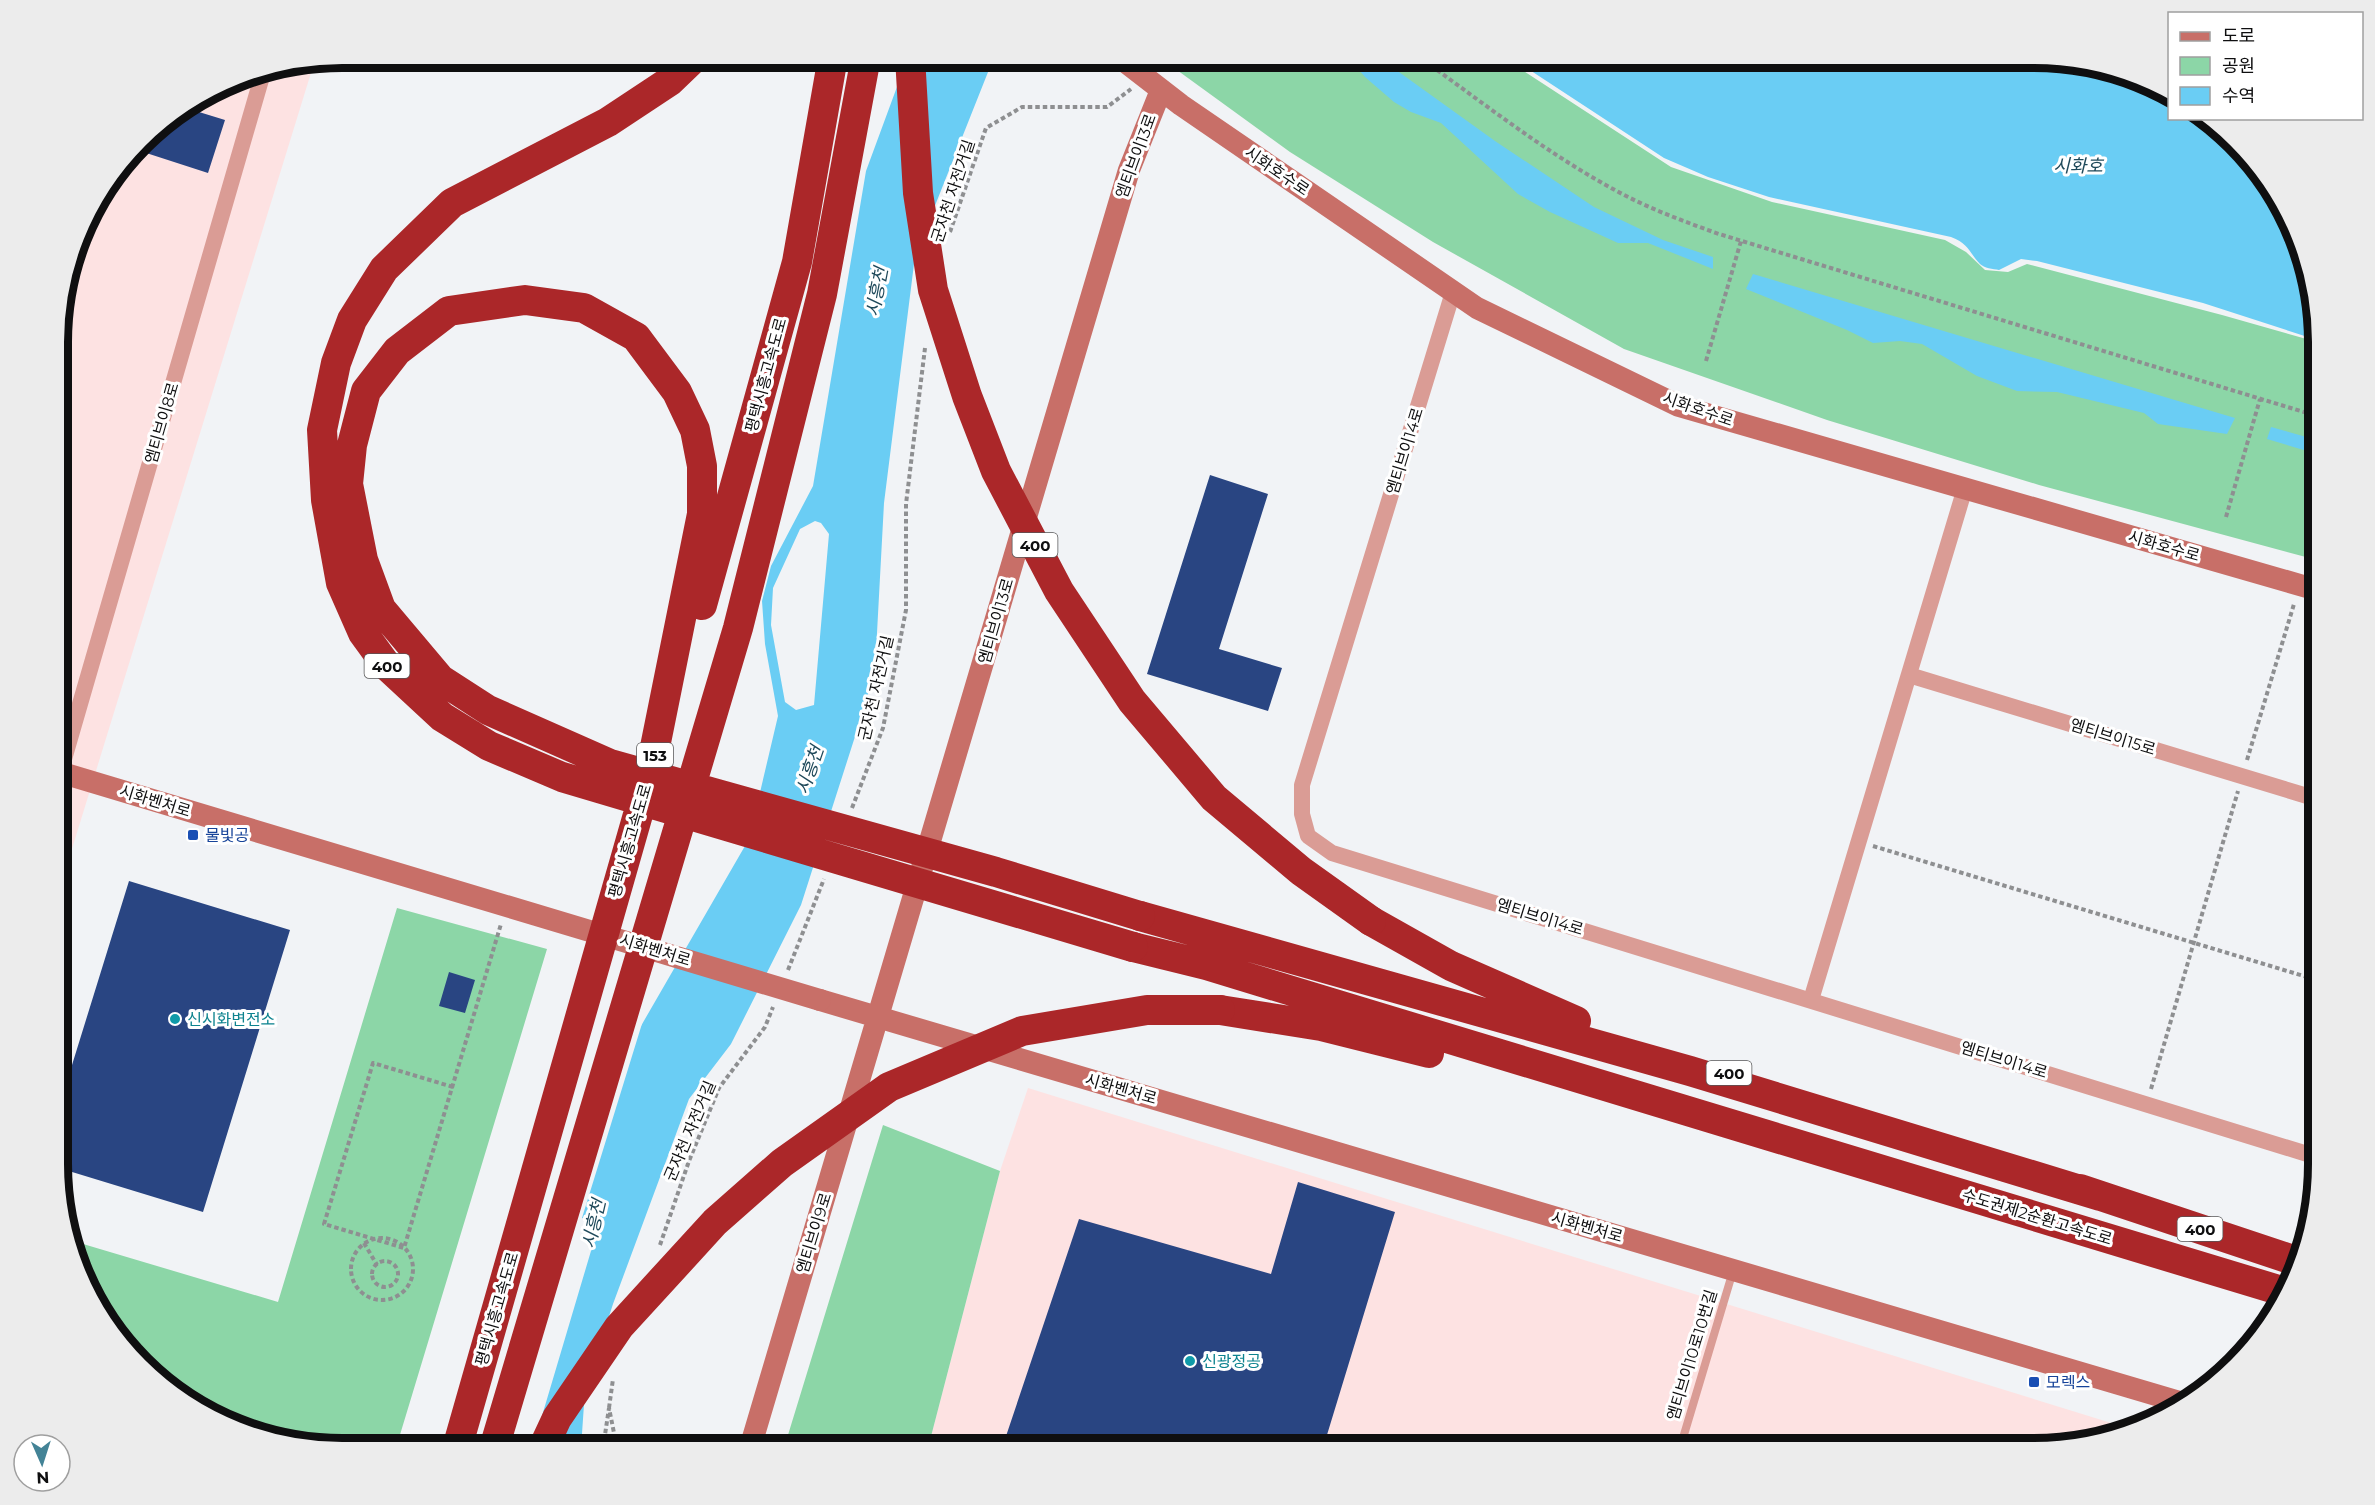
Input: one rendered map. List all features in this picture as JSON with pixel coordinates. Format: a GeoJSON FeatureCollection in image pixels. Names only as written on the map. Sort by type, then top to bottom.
{"type":"FeatureCollection","features":[{"type":"Feature","properties":{"kind":"highway","name":"400"},"geometry":{"type":"LineString","coordinates":[[684,68],[670,81],[608,122],[452,203],[384,269],[352,320],[336,363],[322,430],[326,500],[341,583],[363,633],[387,666],[442,717],[489,746],[562,777],[1133,947],[1206,965],[1790,1142]]}},
{"type":"Feature","properties":{"kind":"highway","name":"평택시흥고속도로"},"geometry":{"type":"LineString","coordinates":[[460,1438],[651,767],[720,545],[797,262],[831,68]]}},
{"type":"Feature","properties":{"kind":"highway","name":"평택시흥고속도로"},"geometry":{"type":"LineString","coordinates":[[497,1438],[738,628],[822,294],[864,68]]}},
{"type":"Feature","properties":{"kind":"highway","name":"400"},"geometry":{"type":"LineString","coordinates":[[911,68],[918,193],[933,290],[996,471],[1059,591],[1132,701],[1214,798],[1301,871],[1371,921],[1451,966],[1565,1017],[2290,1259]]}},
{"type":"Feature","properties":{"kind":"highway"},"geometry":{"type":"LineString","coordinates":[[651,767],[702,513],[702,466],[694,430],[677,392],[636,338],[584,308],[525,300],[449,311],[397,351],[366,391],[352,445],[348,484],[363,560],[381,609],[440,679],[488,710],[610,764],[1690,1071],[2100,1196]]}},
{"type":"Feature","properties":{"kind":"highway"},"geometry":{"type":"LineString","coordinates":[[548,1438],[557,1418],[619,1327],[715,1222],[782,1163],[889,1087],[1022,1031],[1148,1010],[1220,1010],[1321,1026],[1790,1142]]}},
{"type":"Feature","properties":{"kind":"highway","name":"수도권제2순환고속도로"},"geometry":{"type":"LineString","coordinates":[[1790,1142],[2277,1290]]}},
{"type":"Feature","properties":{"kind":"street","name":"시화호수로"},"geometry":{"type":"LineString","coordinates":[[1133,68],[1161,90],[1477,308],[1680,406],[2308,587]]}},
{"type":"Feature","properties":{"kind":"street","name":"엠티브이8로"},"geometry":{"type":"LineString","coordinates":[[68,744],[261,80]]}},
{"type":"Feature","properties":{"kind":"street","name":"엠티브이13로"},"geometry":{"type":"LineString","coordinates":[[878,1017],[1129,170],[1161,90]]}},
{"type":"Feature","properties":{"kind":"street","name":"엠티브이14로"},"geometry":{"type":"LineString","coordinates":[[1453,292],[1302,785],[1302,814],[1308,836],[1332,853],[2308,1154]]}},
{"type":"Feature","properties":{"kind":"street"},"geometry":{"type":"LineString","coordinates":[[1811,1000],[1965,488]]}},
{"type":"Feature","properties":{"kind":"street","name":"엠티브이15로"},"geometry":{"type":"LineString","coordinates":[[1909,675],[2308,796]]}},
{"type":"Feature","properties":{"kind":"street","name":"시화벤처로"},"geometry":{"type":"LineString","coordinates":[[68,774],[820,1000],[2172,1400]]}},
{"type":"Feature","properties":{"kind":"street","name":"엠티브이9로"},"geometry":{"type":"LineString","coordinates":[[753,1438],[878,1017]]}},
{"type":"Feature","properties":{"kind":"lane","name":"엠티브이10로10번길"},"geometry":{"type":"LineString","coordinates":[[1683,1438],[1733,1270]]}},
{"type":"Feature","properties":{"kind":"path"},"geometry":{"type":"LineString","coordinates":[[1434,68],[1575,168],[1664,213],[1741,241],[2308,413]]}},
{"type":"Feature","properties":{"kind":"path","name":"군자천 자전거길"},"geometry":{"type":"LineString","coordinates":[[949,234],[986,128],[1022,107],[1107,107],[1137,84]]}},
{"type":"Feature","properties":{"kind":"path"},"geometry":{"type":"LineString","coordinates":[[1706,361],[1741,241]]}},
{"type":"Feature","properties":{"kind":"path","name":"군자천 자전거길"},"geometry":{"type":"LineString","coordinates":[[849,815],[883,728],[906,610],[906,504],[921,367],[926,345]]}},
{"type":"Feature","properties":{"kind":"path"},"geometry":{"type":"LineString","coordinates":[[2226,517],[2260,399]]}},
{"type":"Feature","properties":{"kind":"path"},"geometry":{"type":"LineString","coordinates":[[2146,1104],[2295,600]]}},
{"type":"Feature","properties":{"kind":"path"},"geometry":{"type":"LineString","coordinates":[[1858,842],[2308,977]]}},
{"type":"Feature","properties":{"kind":"path"},"geometry":{"type":"LineString","coordinates":[[786,975],[828,869]]}},
{"type":"Feature","properties":{"kind":"path"},"geometry":{"type":"LineString","coordinates":[[405,1248],[507,906]]}},
{"type":"Feature","properties":{"kind":"path","name":"군자천 자전거길"},"geometry":{"type":"LineString","coordinates":[[658,1248],[718,1088],[765,1027],[777,996]]}},
{"type":"Feature","properties":{"kind":"path"},"geometry":{"type":"LineString","coordinates":[[375,1239],[324,1224],[373,1063],[453,1087]]}},
{"type":"Feature","properties":{"kind":"path"},"geometry":{"type":"LineString","coordinates":[[375,1239],[394,1240],[405,1248],[413,1265],[413,1275],[409,1285],[393,1299],[373,1300],[364,1295],[352,1279],[352,1259],[364,1243],[375,1239]]}},
{"type":"Feature","properties":{"kind":"path"},"geometry":{"type":"LineString","coordinates":[[364,1243],[377,1265]]}},
{"type":"Feature","properties":{"kind":"path"},"geometry":{"type":"LineString","coordinates":[[385,1262],[396,1267],[397,1279],[392,1285],[380,1286],[374,1281],[372,1272],[377,1265],[385,1262]]}},
{"type":"Feature","properties":{"kind":"path"},"geometry":{"type":"LineString","coordinates":[[604,1438],[614,1377]]}},
{"type":"Feature","properties":{"kind":"path"},"geometry":{"type":"LineString","coordinates":[[609,1408],[615,1438]]}},
{"type":"Feature","properties":{"kind":"shaded area"},"geometry":{"type":"Polygon","coordinates":[[[312,69],[68,862],[68,324],[73,288],[82,253],[104,204],[114,189],[135,161],[161,135],[204,104],[237,88],[271,77],[312,69]]]}},
{"type":"Feature","properties":{"kind":"shaded area"},"geometry":{"type":"Polygon","coordinates":[[[1028,1088],[2116,1425],[2069,1435],[2033,1438],[931,1438],[1000,1171],[1028,1088]]]}},
{"type":"Feature","properties":{"kind":"green space"},"geometry":{"type":"Polygon","coordinates":[[[1174,68],[1519,68],[1671,167],[1772,202],[1945,240],[1966,252],[1985,270],[2008,272],[2027,264],[2308,339],[2308,558],[2039,485],[1827,420],[1624,349],[1433,242],[1290,152],[1174,68]]]}},
{"type":"Feature","properties":{"kind":"green space"},"geometry":{"type":"Polygon","coordinates":[[[397,908],[547,949],[399,1438],[342,1438],[288,1432],[253,1423],[204,1401],[161,1370],[135,1344],[104,1301],[88,1268],[79,1243],[278,1302],[397,908]]]}},
{"type":"Feature","properties":{"kind":"green space"},"geometry":{"type":"Polygon","coordinates":[[[883,1125],[1000,1171],[931,1438],[787,1438],[883,1125]]]}},
{"type":"Feature","properties":{"kind":"water","name":"시흥천"},"geometry":{"type":"Polygon","coordinates":[[[904,68],[990,68],[915,256],[884,503],[875,670],[801,905],[731,1044],[689,1099],[613,1304],[585,1390],[582,1438],[511,1438],[593,1109],[749,839],[778,716],[765,644],[762,601],[771,566],[813,486],[866,171],[904,68]],[[815,521],[800,529],[773,588],[771,625],[785,702],[796,710],[814,705],[829,534],[821,523],[815,521]]]}},
{"type":"Feature","properties":{"kind":"water"},"geometry":{"type":"Polygon","coordinates":[[[1357,68],[1393,68],[1495,141],[1594,207],[1663,240],[1713,257],[1713,269],[1648,243],[1618,243],[1550,212],[1518,194],[1441,123],[1411,112],[1394,102],[1357,68]]]}},
{"type":"Feature","properties":{"kind":"water","name":"시화호"},"geometry":{"type":"Polygon","coordinates":[[[1527,68],[2051,68],[2087,73],[2122,82],[2168,103],[2168,120],[2194,120],[2200,124],[2240,161],[2251,175],[2271,205],[2293,253],[2302,288],[2308,337],[2203,303],[2037,261],[2021,259],[1999,270],[1989,268],[1980,264],[1965,245],[1951,237],[1769,197],[1708,177],[1664,158],[1527,68]]]}},
{"type":"Feature","properties":{"kind":"water"},"geometry":{"type":"Polygon","coordinates":[[[1753,274],[2235,418],[2227,434],[2158,424],[2144,413],[2057,392],[2017,391],[1977,376],[1922,344],[1900,341],[1873,343],[1746,289],[1753,274]]]}},
{"type":"Feature","properties":{"kind":"water"},"geometry":{"type":"Polygon","coordinates":[[[2271,427],[2308,437],[2308,451],[2267,439],[2271,427]]]}},
{"type":"Feature","properties":{"kind":"pier"},"geometry":{"type":"Polygon","coordinates":[[[645,1014],[582,1218],[599,1224],[536,1436],[541,1438],[508,1438],[590,1108],[645,1014]]]}},
{"type":"Feature","properties":{"kind":"building"},"geometry":{"type":"Polygon","coordinates":[[[194,111],[225,120],[208,173],[144,152],[161,135],[194,111]]]}},
{"type":"Feature","properties":{"kind":"building"},"geometry":{"type":"Polygon","coordinates":[[[1210,475],[1268,494],[1219,649],[1282,668],[1268,711],[1147,674],[1210,475]]]}},
{"type":"Feature","properties":{"kind":"building","name":"신시화변전소"},"geometry":{"type":"Polygon","coordinates":[[[129,881],[290,930],[203,1212],[68,1171],[68,1078],[129,881]]]}},
{"type":"Feature","properties":{"kind":"building"},"geometry":{"type":"Polygon","coordinates":[[[449,972],[475,980],[465,1013],[439,1006],[449,972]]]}},
{"type":"Feature","properties":{"kind":"building","name":"신광정공"},"geometry":{"type":"Polygon","coordinates":[[[1298,1182],[1395,1212],[1326,1438],[1005,1438],[1079,1219],[1271,1274],[1298,1182]]]}},
{"type":"Feature","properties":{"kind":"place","name":"물빛공"},"geometry":{"type":"Point","coordinates":[193,835]}},
{"type":"Feature","properties":{"kind":"place","name":"신시화변전소"},"geometry":{"type":"Point","coordinates":[175,1019]}},
{"type":"Feature","properties":{"kind":"place","name":"신광정공"},"geometry":{"type":"Point","coordinates":[1190,1361]}},
{"type":"Feature","properties":{"kind":"place","name":"모렉스"},"geometry":{"type":"Point","coordinates":[2034,1382]}}]}
